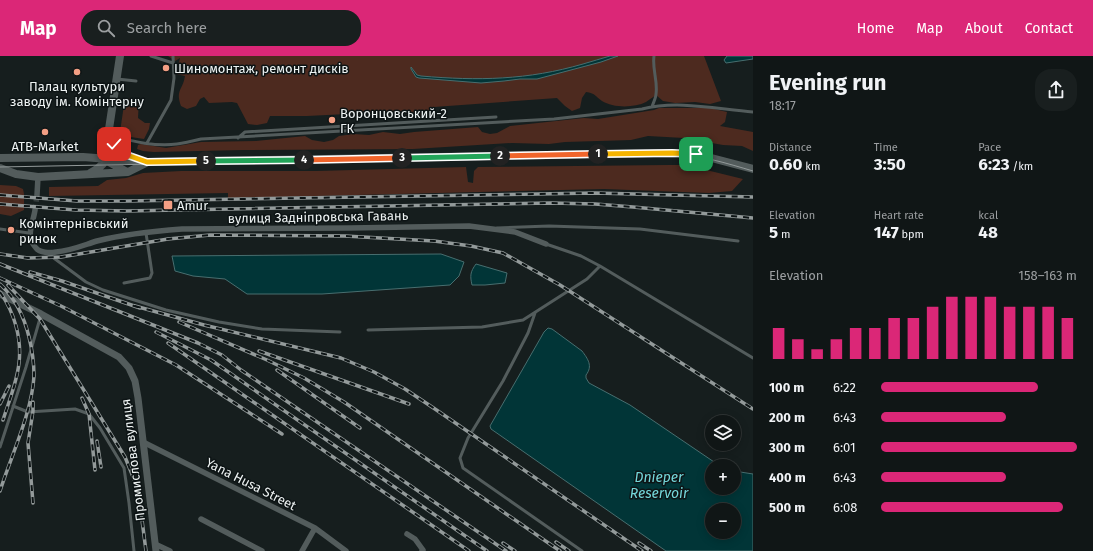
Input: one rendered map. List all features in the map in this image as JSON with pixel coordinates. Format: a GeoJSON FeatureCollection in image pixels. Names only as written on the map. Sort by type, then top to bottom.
{"type":"FeatureCollection","features":[{"type":"Feature","properties":{"kind":"main road"},"geometry":{"type":"LineString","coordinates":[[88,174],[96,170],[108,160],[111,149],[109,133],[120,56]]}},
{"type":"Feature","properties":{"kind":"main road"},"geometry":{"type":"LineString","coordinates":[[84,157],[94,153],[104,144],[109,133]]}},
{"type":"Feature","properties":{"kind":"main road"},"geometry":{"type":"LineString","coordinates":[[109,133],[114,144],[120,150],[127,155],[147,162]]}},
{"type":"Feature","properties":{"kind":"main road"},"geometry":{"type":"LineString","coordinates":[[104,144],[104,152],[108,160],[113,165],[128,172]]}},
{"type":"Feature","properties":{"kind":"main road"},"geometry":{"type":"LineString","coordinates":[[0,158],[84,157],[147,162],[679,153],[696,154],[753,169]]}},
{"type":"Feature","properties":{"kind":"main road"},"geometry":{"type":"LineString","coordinates":[[0,168],[16,174],[38,177],[128,172],[147,162]]}},
{"type":"Feature","properties":{"kind":"street"},"geometry":{"type":"LineString","coordinates":[[37,196],[38,177]]}},
{"type":"Feature","properties":{"kind":"street"},"geometry":{"type":"LineString","coordinates":[[35,210],[34,221],[29,233],[31,241],[36,248],[46,252]]}},
{"type":"Feature","properties":{"kind":"street","name":"вулиця Задніпровська Гавань"},"geometry":{"type":"LineString","coordinates":[[46,252],[56,252],[97,241],[182,229],[469,226],[515,232],[546,244]]}},
{"type":"Feature","properties":{"kind":"street"},"geometry":{"type":"LineString","coordinates":[[0,294],[41,314]]}},
{"type":"Feature","properties":{"kind":"street","name":"Промислова вулиця"},"geometry":{"type":"LineString","coordinates":[[41,314],[119,357],[129,368],[135,381],[155,547]]}},
{"type":"Feature","properties":{"kind":"street","name":"Yana Husa Street"},"geometry":{"type":"LineString","coordinates":[[143,442],[315,528],[346,551]]}},
{"type":"Feature","properties":{"kind":"street"},"geometry":{"type":"LineString","coordinates":[[201,519],[262,551]]}},
{"type":"Feature","properties":{"kind":"street"},"geometry":{"type":"LineString","coordinates":[[302,551],[315,528]]}},
{"type":"Feature","properties":{"kind":"street"},"geometry":{"type":"LineString","coordinates":[[407,534],[414,539],[423,550],[422,551]]}},
{"type":"Feature","properties":{"kind":"street"},"geometry":{"type":"LineString","coordinates":[[155,547],[170,551]]}},
{"type":"Feature","properties":{"kind":"lane"},"geometry":{"type":"LineString","coordinates":[[151,56],[173,63]]}},
{"type":"Feature","properties":{"kind":"lane"},"geometry":{"type":"LineString","coordinates":[[147,143],[171,100],[174,78],[173,56]]}},
{"type":"Feature","properties":{"kind":"lane"},"geometry":{"type":"LineString","coordinates":[[652,107],[656,95],[656,80],[653,64],[654,56]]}},
{"type":"Feature","properties":{"kind":"lane"},"geometry":{"type":"LineString","coordinates":[[117,79],[136,82]]}},
{"type":"Feature","properties":{"kind":"lane"},"geometry":{"type":"LineString","coordinates":[[109,133],[147,143],[176,144],[201,140],[554,119],[652,107],[712,106],[753,112]]}},
{"type":"Feature","properties":{"kind":"lane"},"geometry":{"type":"LineString","coordinates":[[238,138],[245,132],[496,117]]}},
{"type":"Feature","properties":{"kind":"lane"},"geometry":{"type":"LineString","coordinates":[[489,228],[549,226],[640,229],[738,241]]}},
{"type":"Feature","properties":{"kind":"lane"},"geometry":{"type":"LineString","coordinates":[[0,229],[29,233]]}},
{"type":"Feature","properties":{"kind":"lane"},"geometry":{"type":"LineString","coordinates":[[124,283],[150,278],[152,273],[146,233]]}},
{"type":"Feature","properties":{"kind":"lane"},"geometry":{"type":"LineString","coordinates":[[546,244],[581,256],[600,266],[753,358]]}},
{"type":"Feature","properties":{"kind":"lane"},"geometry":{"type":"LineString","coordinates":[[46,252],[86,282],[103,290],[166,310],[219,322],[262,329],[340,332]]}},
{"type":"Feature","properties":{"kind":"lane"},"geometry":{"type":"LineString","coordinates":[[368,330],[482,328],[523,320],[587,279],[600,266]]}},
{"type":"Feature","properties":{"kind":"lane"},"geometry":{"type":"LineString","coordinates":[[535,312],[528,333],[503,381],[468,438],[460,458],[463,468],[582,551]]}},
{"type":"Feature","properties":{"kind":"lane"},"geometry":{"type":"LineString","coordinates":[[0,447],[41,314]]}},
{"type":"Feature","properties":{"kind":"lane"},"geometry":{"type":"LineString","coordinates":[[13,406],[28,412],[76,409],[89,414],[100,428],[124,468],[130,503],[134,551]]}},
{"type":"Feature","properties":{"kind":"shaded area"},"geometry":{"type":"Polygon","coordinates":[[[168,56],[704,56],[721,101],[710,104],[695,102],[675,103],[663,101],[656,95],[641,104],[618,106],[602,101],[593,94],[586,92],[582,98],[580,108],[572,111],[557,98],[434,107],[433,115],[407,117],[406,111],[307,116],[270,116],[267,123],[257,125],[248,124],[237,103],[209,103],[204,97],[200,99],[196,106],[187,109],[181,106],[179,101],[179,93],[185,76],[176,74],[180,58],[175,61],[168,56]]]}},
{"type":"Feature","properties":{"kind":"shaded area"},"geometry":{"type":"Polygon","coordinates":[[[125,98],[139,100],[138,118],[145,123],[150,123],[144,139],[124,136],[120,132],[125,98]]]}},
{"type":"Feature","properties":{"kind":"shaded area"},"geometry":{"type":"Polygon","coordinates":[[[659,108],[710,108],[727,112],[725,122],[720,126],[753,132],[753,151],[742,146],[723,145],[684,138],[648,136],[631,140],[565,142],[549,144],[512,143],[413,149],[154,152],[137,149],[138,145],[141,144],[166,148],[201,142],[256,141],[305,136],[312,140],[324,142],[333,140],[339,136],[353,134],[369,135],[383,132],[400,134],[478,127],[482,132],[490,134],[497,133],[510,126],[584,118],[598,119],[659,108]]]}},
{"type":"Feature","properties":{"kind":"shaded area"},"geometry":{"type":"Polygon","coordinates":[[[686,165],[743,179],[732,191],[709,193],[604,189],[228,198],[228,193],[49,196],[49,187],[98,186],[107,180],[126,178],[143,173],[181,171],[316,171],[466,167],[468,182],[473,183],[474,171],[478,167],[686,165]]]}},
{"type":"Feature","properties":{"kind":"shaded area"},"geometry":{"type":"Polygon","coordinates":[[[0,185],[16,186],[23,189],[24,210],[11,216],[0,214],[0,185]]]}},
{"type":"Feature","properties":{"kind":"water"},"geometry":{"type":"Polygon","coordinates":[[[610,56],[618,56],[537,79],[520,79],[481,83],[419,78],[416,77],[411,69],[411,67],[417,75],[421,76],[483,79],[503,78],[563,69],[610,56]]]}},
{"type":"Feature","properties":{"kind":"water"},"geometry":{"type":"Polygon","coordinates":[[[727,56],[753,56],[753,59],[726,63],[724,60],[727,56]]]}},
{"type":"Feature","properties":{"kind":"water"},"geometry":{"type":"Polygon","coordinates":[[[441,254],[464,262],[459,276],[450,285],[322,294],[247,294],[225,279],[193,276],[175,271],[172,256],[441,254]]]}},
{"type":"Feature","properties":{"kind":"water"},"geometry":{"type":"Polygon","coordinates":[[[476,264],[507,273],[505,283],[472,285],[471,274],[476,264]]]}},
{"type":"Feature","properties":{"kind":"water","name":"Dnieper Reservoir"},"geometry":{"type":"Polygon","coordinates":[[[548,328],[552,329],[582,351],[589,363],[586,378],[589,383],[630,405],[710,459],[705,459],[705,495],[741,495],[741,472],[753,474],[753,551],[666,551],[491,429],[490,426],[544,332],[548,328]]]}},
{"type":"Feature","properties":{"kind":"tunnel"},"geometry":{"type":"LineString","coordinates":[[35,210],[37,195]]}},
{"type":"Feature","properties":{"kind":"tram line"},"geometry":{"type":"LineString","coordinates":[[0,167],[672,154],[723,162],[753,171]]}},
{"type":"Feature","properties":{"kind":"railway"},"geometry":{"type":"LineString","coordinates":[[0,195],[77,201],[595,193],[753,197]]}},
{"type":"Feature","properties":{"kind":"railway"},"geometry":{"type":"LineString","coordinates":[[0,204],[76,210],[126,211],[551,203],[595,204],[753,218]]}},
{"type":"Feature","properties":{"kind":"railway"},"geometry":{"type":"LineString","coordinates":[[0,254],[28,258],[61,257],[168,239],[210,235],[345,236],[434,241],[471,246],[503,253],[560,285],[753,409]]}},
{"type":"Feature","properties":{"kind":"railway"},"geometry":{"type":"LineString","coordinates":[[0,264],[198,343],[222,355],[241,370],[506,551]]}},
{"type":"Feature","properties":{"kind":"railway"},"geometry":{"type":"LineString","coordinates":[[30,272],[62,281],[140,308]]}},
{"type":"Feature","properties":{"kind":"railway"},"geometry":{"type":"LineString","coordinates":[[0,278],[61,306],[176,365],[282,434]]}},
{"type":"Feature","properties":{"kind":"railway"},"geometry":{"type":"LineString","coordinates":[[0,284],[19,308],[25,322],[34,366],[32,390],[25,419],[0,491]]}},
{"type":"Feature","properties":{"kind":"railway"},"geometry":{"type":"LineString","coordinates":[[8,285],[40,319],[125,457],[138,489],[146,551]]}},
{"type":"Feature","properties":{"kind":"railway"},"geometry":{"type":"LineString","coordinates":[[0,292],[9,308],[16,326],[20,354],[16,377],[3,420]]}},
{"type":"Feature","properties":{"kind":"railway"},"geometry":{"type":"LineString","coordinates":[[135,306],[204,325],[341,358],[374,372],[405,389],[435,409],[642,551]]}},
{"type":"Feature","properties":{"kind":"railway"},"geometry":{"type":"LineString","coordinates":[[179,322],[267,360],[304,378],[344,402],[560,551]]}},
{"type":"Feature","properties":{"kind":"railway"},"geometry":{"type":"LineString","coordinates":[[156,332],[211,360],[487,551]]}},
{"type":"Feature","properties":{"kind":"railway"},"geometry":{"type":"LineString","coordinates":[[168,343],[469,551]]}},
{"type":"Feature","properties":{"kind":"railway"},"geometry":{"type":"LineString","coordinates":[[259,351],[409,404]]}},
{"type":"Feature","properties":{"kind":"railway"},"geometry":{"type":"LineString","coordinates":[[277,370],[360,428]]}},
{"type":"Feature","properties":{"kind":"railway"},"geometry":{"type":"LineString","coordinates":[[0,404],[9,386]]}},
{"type":"Feature","properties":{"kind":"railway"},"geometry":{"type":"LineString","coordinates":[[82,398],[89,414],[95,470]]}},
{"type":"Feature","properties":{"kind":"railway"},"geometry":{"type":"LineString","coordinates":[[33,402],[28,443],[33,503]]}},
{"type":"Feature","properties":{"kind":"railway"},"geometry":{"type":"LineString","coordinates":[[97,441],[101,467]]}},
{"type":"Feature","properties":{"kind":"railway"},"geometry":{"type":"LineString","coordinates":[[556,542],[569,551]]}},
{"type":"Feature","properties":{"kind":"railway"},"geometry":{"type":"LineString","coordinates":[[503,543],[515,551]]}},
{"type":"Feature","properties":{"kind":"railway"},"geometry":{"type":"LineString","coordinates":[[639,543],[651,551]]}},
{"type":"Feature","properties":{"kind":"place","name":"Шиномонтаж, ремонт дисків"},"geometry":{"type":"Point","coordinates":[166,68]}},
{"type":"Feature","properties":{"kind":"place","name":"Палац культури заводу ім. Комінтерну"},"geometry":{"type":"Point","coordinates":[77,72]}},
{"type":"Feature","properties":{"kind":"place","name":"Воронцовський-2 ГК"},"geometry":{"type":"Point","coordinates":[332,120]}},
{"type":"Feature","properties":{"kind":"place","name":"ATB-Market"},"geometry":{"type":"Point","coordinates":[45,132]}},
{"type":"Feature","properties":{"kind":"place","name":"Amur"},"geometry":{"type":"Point","coordinates":[168,205]}},
{"type":"Feature","properties":{"kind":"place","name":"Комінтернівський ринок"},"geometry":{"type":"Point","coordinates":[11,230]}},
{"type":"Feature","properties":{"kind":"route"},"geometry":{"type":"LineString","coordinates":[[114,144],[127,155],[147,162],[672,153],[696,154]]}}]}
